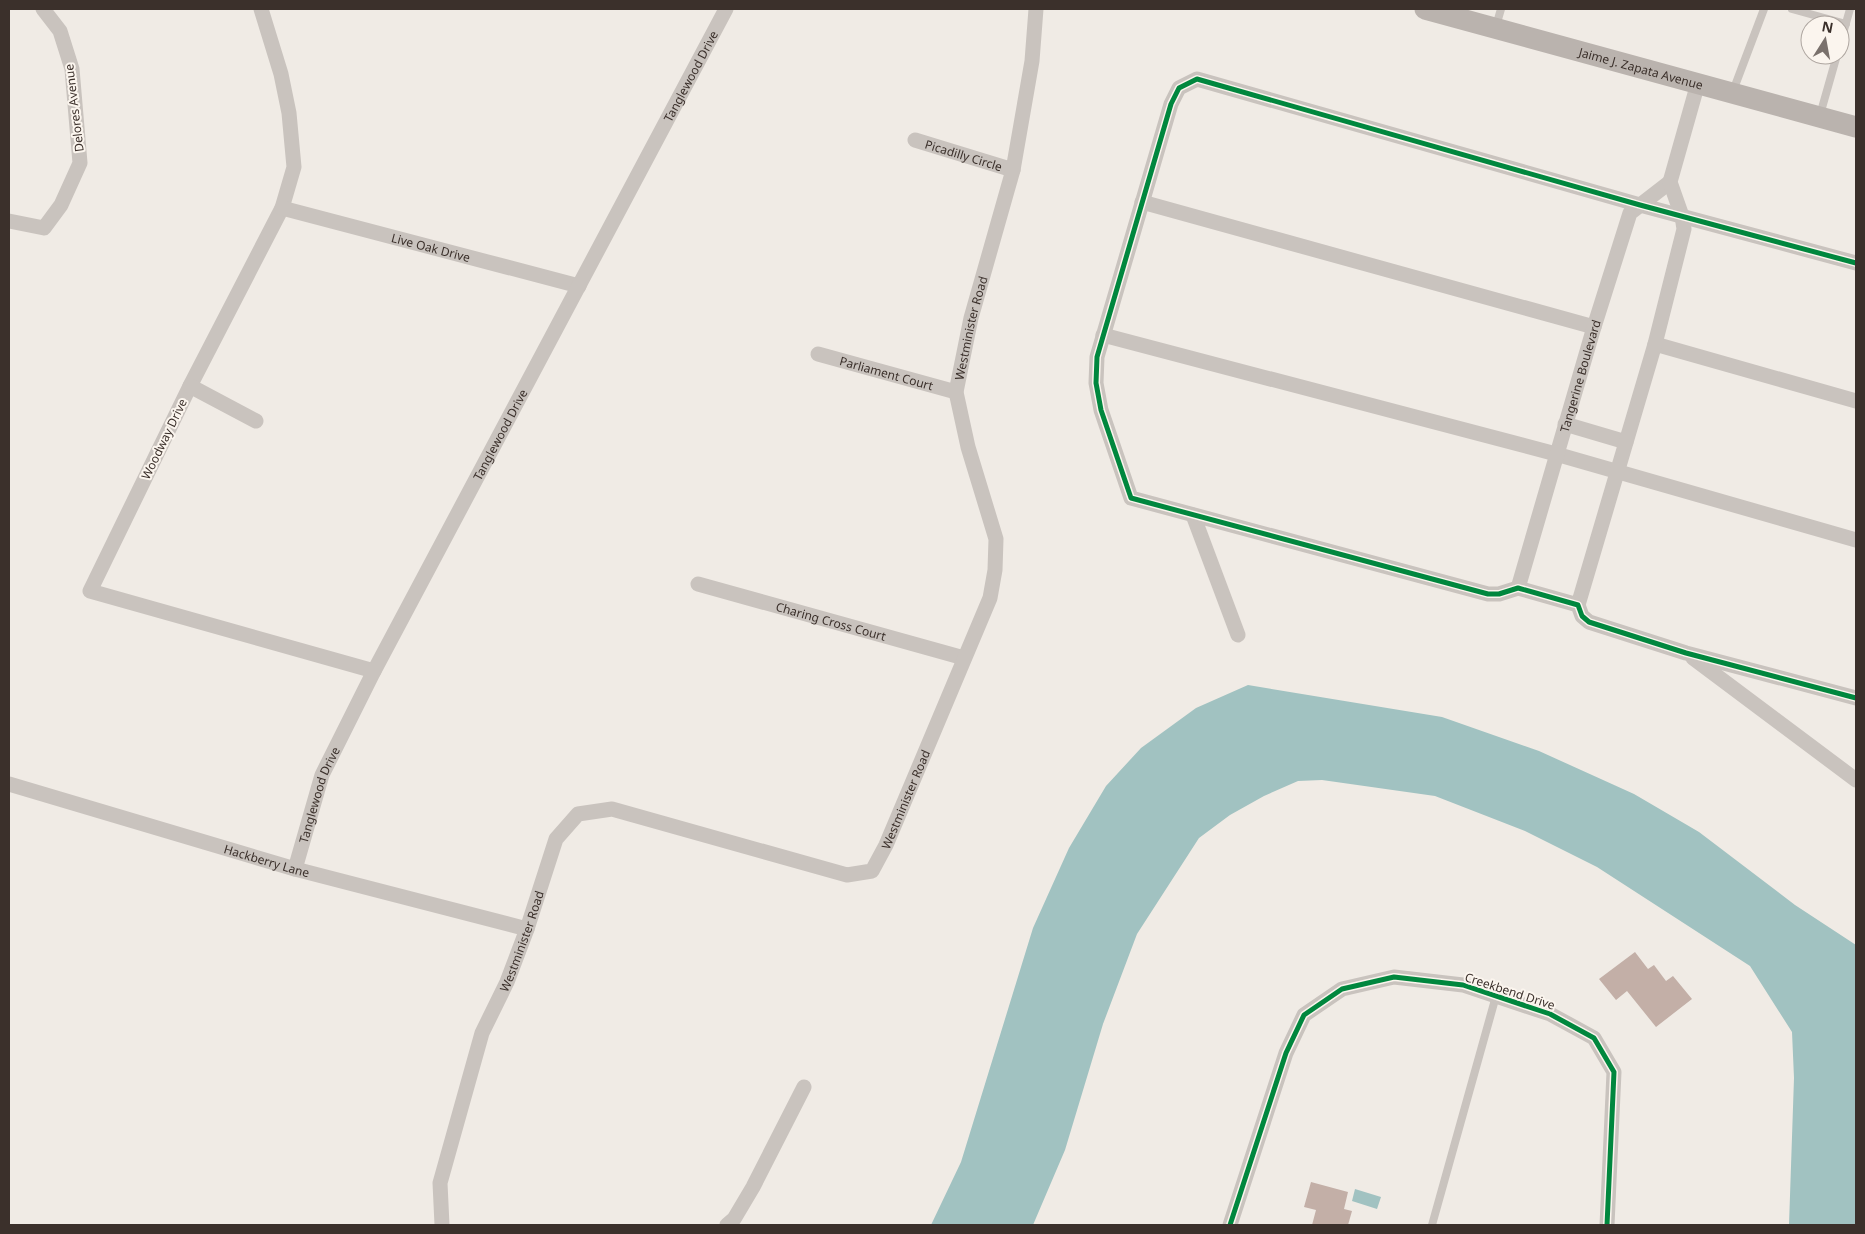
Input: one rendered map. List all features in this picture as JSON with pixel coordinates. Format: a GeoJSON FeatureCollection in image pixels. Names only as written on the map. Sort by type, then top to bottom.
{"type":"FeatureCollection","features":[{"type":"Feature","properties":{"kind":"street","name":"Delores Avenue"},"geometry":{"type":"LineString","coordinates":[[9,221],[44,228],[61,205],[80,163],[72,69],[60,31],[43,9]]}},
{"type":"Feature","properties":{"kind":"street","name":"Woodway Drive"},"geometry":{"type":"LineString","coordinates":[[261,9],[281,74],[289,113],[294,167],[282,208],[190,386],[90,591],[374,671]]}},
{"type":"Feature","properties":{"kind":"street","name":"Tanglewood Drive"},"geometry":{"type":"LineString","coordinates":[[295,869],[322,775],[374,671],[726,9]]}},
{"type":"Feature","properties":{"kind":"street","name":"Westminister Road"},"geometry":{"type":"LineString","coordinates":[[442,1225],[440,1183],[482,1033],[507,982],[527,930],[556,839],[578,814],[612,810],[847,875],[872,871],[886,845],[990,598],[996,570],[996,540],[968,447],[956,392],[971,318],[1013,170],[1032,62],[1036,9]]}},
{"type":"Feature","properties":{"kind":"street","name":"Jaime J. Zapata Avenue"},"geometry":{"type":"LineString","coordinates":[[1425,9],[1498,18],[1698,83],[1856,127]]}},
{"type":"Feature","properties":{"kind":"street"},"geometry":{"type":"LineString","coordinates":[[1578,605],[1518,588],[1499,594],[1488,594],[1132,498],[1101,410],[1096,383],[1097,357],[1171,104],[1179,88],[1197,79],[1640,205],[1856,263]]}},
{"type":"Feature","properties":{"kind":"street"},"geometry":{"type":"LineString","coordinates":[[1698,83],[1670,182],[1682,216],[1684,229],[1655,344],[1578,605],[1582,616],[1589,622],[1686,653],[1856,698]]}},
{"type":"Feature","properties":{"kind":"street","name":"Picadilly Circle"},"geometry":{"type":"LineString","coordinates":[[915,140],[1013,170]]}},
{"type":"Feature","properties":{"kind":"street","name":"Tangerine Boulevard"},"geometry":{"type":"LineString","coordinates":[[1518,588],[1556,454],[1630,213],[1670,182]]}},
{"type":"Feature","properties":{"kind":"street"},"geometry":{"type":"LineString","coordinates":[[1142,202],[1594,327]]}},
{"type":"Feature","properties":{"kind":"street","name":"Live Oak Drive"},"geometry":{"type":"LineString","coordinates":[[282,208],[579,286]]}},
{"type":"Feature","properties":{"kind":"street"},"geometry":{"type":"LineString","coordinates":[[1103,335],[1556,454],[1616,473],[1856,540]]}},
{"type":"Feature","properties":{"kind":"street"},"geometry":{"type":"LineString","coordinates":[[1655,344],[1856,401]]}},
{"type":"Feature","properties":{"kind":"street","name":"Parliament Court"},"geometry":{"type":"LineString","coordinates":[[818,354],[956,392]]}},
{"type":"Feature","properties":{"kind":"street"},"geometry":{"type":"LineString","coordinates":[[190,386],[256,421]]}},
{"type":"Feature","properties":{"kind":"street"},"geometry":{"type":"LineString","coordinates":[[1565,424],[1626,442]]}},
{"type":"Feature","properties":{"kind":"street"},"geometry":{"type":"LineString","coordinates":[[1193,515],[1238,635]]}},
{"type":"Feature","properties":{"kind":"street","name":"Charing Cross Court"},"geometry":{"type":"LineString","coordinates":[[698,584],[964,658]]}},
{"type":"Feature","properties":{"kind":"street"},"geometry":{"type":"LineString","coordinates":[[1686,653],[1856,780]]}},
{"type":"Feature","properties":{"kind":"street","name":"Hackberry Lane"},"geometry":{"type":"LineString","coordinates":[[9,784],[295,869],[527,930]]}},
{"type":"Feature","properties":{"kind":"street","name":"Creekbend Drive"},"geometry":{"type":"LineString","coordinates":[[1230,1225],[1286,1053],[1304,1014],[1342,989],[1394,977],[1463,985],[1550,1014],[1594,1038],[1614,1072],[1607,1225]]}},
{"type":"Feature","properties":{"kind":"street"},"geometry":{"type":"LineString","coordinates":[[727,1225],[734,1219],[753,1187],[804,1086]]}},
{"type":"Feature","properties":{"kind":"lane"},"geometry":{"type":"LineString","coordinates":[[1732,93],[1764,9]]}},
{"type":"Feature","properties":{"kind":"lane"},"geometry":{"type":"LineString","coordinates":[[1792,9],[1814,15]]}},
{"type":"Feature","properties":{"kind":"lane"},"geometry":{"type":"LineString","coordinates":[[1819,116],[1834,65]]}},
{"type":"Feature","properties":{"kind":"lane"},"geometry":{"type":"LineString","coordinates":[[1432,1225],[1496,996]]}},
{"type":"Feature","properties":{"kind":"water"},"geometry":{"type":"Polygon","coordinates":[[[1248,685],[1442,717],[1539,751],[1634,794],[1699,832],[1795,905],[1856,945],[1856,1225],[1789,1225],[1794,1078],[1792,1032],[1750,966],[1597,867],[1525,831],[1435,796],[1322,780],[1298,781],[1264,796],[1230,815],[1199,838],[1137,934],[1103,1024],[1065,1150],[1033,1225],[931,1225],[961,1162],[1033,928],[1069,848],[1106,786],[1141,748],[1196,708],[1248,685]]]}},
{"type":"Feature","properties":{"kind":"water"},"geometry":{"type":"Polygon","coordinates":[[[1355,1189],[1381,1197],[1377,1209],[1352,1201],[1355,1189]]]}},
{"type":"Feature","properties":{"kind":"building"},"geometry":{"type":"Polygon","coordinates":[[[1635,952],[1648,969],[1654,965],[1666,981],[1673,976],[1692,999],[1656,1027],[1627,991],[1616,1000],[1599,979],[1635,952]]]}},
{"type":"Feature","properties":{"kind":"building"},"geometry":{"type":"Polygon","coordinates":[[[1311,1182],[1348,1192],[1344,1209],[1352,1211],[1348,1225],[1312,1225],[1316,1210],[1304,1207],[1311,1182]]]}},
{"type":"Feature","properties":{"kind":"cycle path"},"geometry":{"type":"LineString","coordinates":[[1856,263],[1640,205],[1197,79],[1179,88],[1171,104],[1097,357],[1096,383],[1101,410],[1131,498],[1488,594],[1499,594],[1518,588],[1578,605],[1582,616],[1589,622],[1686,653],[1856,698]]}},
{"type":"Feature","properties":{"kind":"cycle path"},"geometry":{"type":"LineString","coordinates":[[1230,1225],[1286,1053],[1304,1015],[1342,989],[1394,977],[1463,985],[1550,1014],[1594,1038],[1614,1072],[1607,1225]]}}]}
